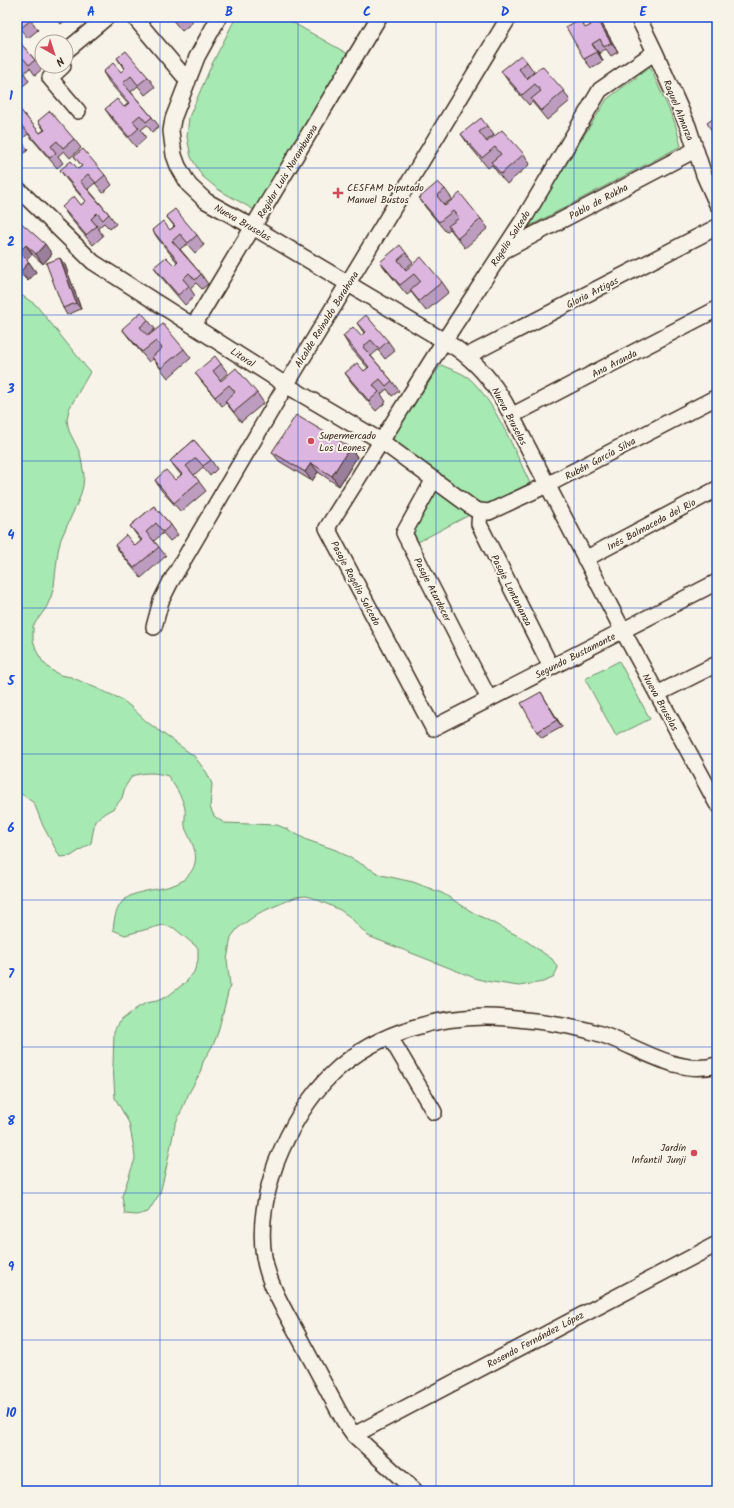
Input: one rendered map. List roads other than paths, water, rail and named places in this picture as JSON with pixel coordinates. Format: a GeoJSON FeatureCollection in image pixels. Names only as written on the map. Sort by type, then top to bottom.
{"type":"FeatureCollection","features":[{"type":"Feature","properties":{"kind":"street"},"geometry":{"type":"LineString","coordinates":[[74,45],[107,17]]}},
{"type":"Feature","properties":{"kind":"street"},"geometry":{"type":"LineString","coordinates":[[134,17],[188,81]]}},
{"type":"Feature","properties":{"kind":"street","name":"Nueva Bruselas"},"geometry":{"type":"LineString","coordinates":[[219,17],[197,57],[173,119],[172,143],[178,166],[189,185],[206,201],[253,227],[444,341],[479,366],[505,403],[623,631],[717,804]]}},
{"type":"Feature","properties":{"kind":"street","name":"Regidor Luis Norambuena"},"geometry":{"type":"LineString","coordinates":[[194,325],[379,17]]}},
{"type":"Feature","properties":{"kind":"street","name":"Alcalde Reinaldo Barahona"},"geometry":{"type":"LineString","coordinates":[[154,627],[161,601],[170,583],[286,385],[509,17]]}},
{"type":"Feature","properties":{"kind":"street","name":"Raquel Almarza"},"geometry":{"type":"LineString","coordinates":[[638,17],[688,126],[704,175],[717,204]]}},
{"type":"Feature","properties":{"kind":"street","name":"Rogelio Salcedo"},"geometry":{"type":"LineString","coordinates":[[381,441],[525,217],[600,90],[655,52]]}},
{"type":"Feature","properties":{"kind":"street"},"geometry":{"type":"LineString","coordinates":[[54,74],[50,78],[78,110]]}},
{"type":"Feature","properties":{"kind":"street","name":"Pablo de Rokha"},"geometry":{"type":"LineString","coordinates":[[502,252],[695,150]]}},
{"type":"Feature","properties":{"kind":"street","name":"Litoral"},"geometry":{"type":"LineString","coordinates":[[17,188],[93,262],[286,385],[381,441],[474,509],[480,511]]}},
{"type":"Feature","properties":{"kind":"street","name":"Gloria Artigas"},"geometry":{"type":"LineString","coordinates":[[467,356],[717,227]]}},
{"type":"Feature","properties":{"kind":"street","name":"Ana Aranda"},"geometry":{"type":"LineString","coordinates":[[511,416],[717,309]]}},
{"type":"Feature","properties":{"kind":"street","name":"Rubén García Silva"},"geometry":{"type":"LineString","coordinates":[[480,511],[489,512],[547,486],[717,397]]}},
{"type":"Feature","properties":{"kind":"street","name":"Pasaje Rogelio Salcedo"},"geometry":{"type":"LineString","coordinates":[[381,441],[327,528],[433,728]]}},
{"type":"Feature","properties":{"kind":"street","name":"Pasaje Atardecer"},"geometry":{"type":"LineString","coordinates":[[434,479],[404,533],[489,699]]}},
{"type":"Feature","properties":{"kind":"street","name":"Inés Balmaceda del Rio"},"geometry":{"type":"LineString","coordinates":[[585,559],[717,490]]}},
{"type":"Feature","properties":{"kind":"street","name":"Pasaje Lontananza"},"geometry":{"type":"LineString","coordinates":[[480,511],[479,524],[551,668]]}},
{"type":"Feature","properties":{"kind":"street","name":"Segundo Bustamante"},"geometry":{"type":"LineString","coordinates":[[433,728],[717,582]]}},
{"type":"Feature","properties":{"kind":"street"},"geometry":{"type":"LineString","coordinates":[[657,694],[717,664]]}},
{"type":"Feature","properties":{"kind":"street"},"geometry":{"type":"LineString","coordinates":[[416,1491],[354,1435],[344,1421],[272,1286],[264,1256],[263,1229],[268,1193],[274,1171],[291,1130],[302,1111],[334,1072],[368,1048],[390,1037],[422,1025],[440,1021],[475,1018],[506,1018],[572,1026],[592,1031],[682,1067],[701,1068],[717,1065]]}},
{"type":"Feature","properties":{"kind":"street"},"geometry":{"type":"LineString","coordinates":[[390,1037],[434,1112]]}},
{"type":"Feature","properties":{"kind":"street","name":"Rosendo Fernández López"},"geometry":{"type":"LineString","coordinates":[[354,1435],[717,1244]]}},
{"type":"Feature","properties":{"kind":"place","name":"CESFAM Diputado Manuel Bustos"},"geometry":{"type":"Point","coordinates":[338,193]}},
{"type":"Feature","properties":{"kind":"place","name":"Supermercado Los Leones"},"geometry":{"type":"Point","coordinates":[311,441]}},
{"type":"Feature","properties":{"kind":"place","name":"Jardín Infantil Junji"},"geometry":{"type":"Point","coordinates":[694,1153]}}]}
